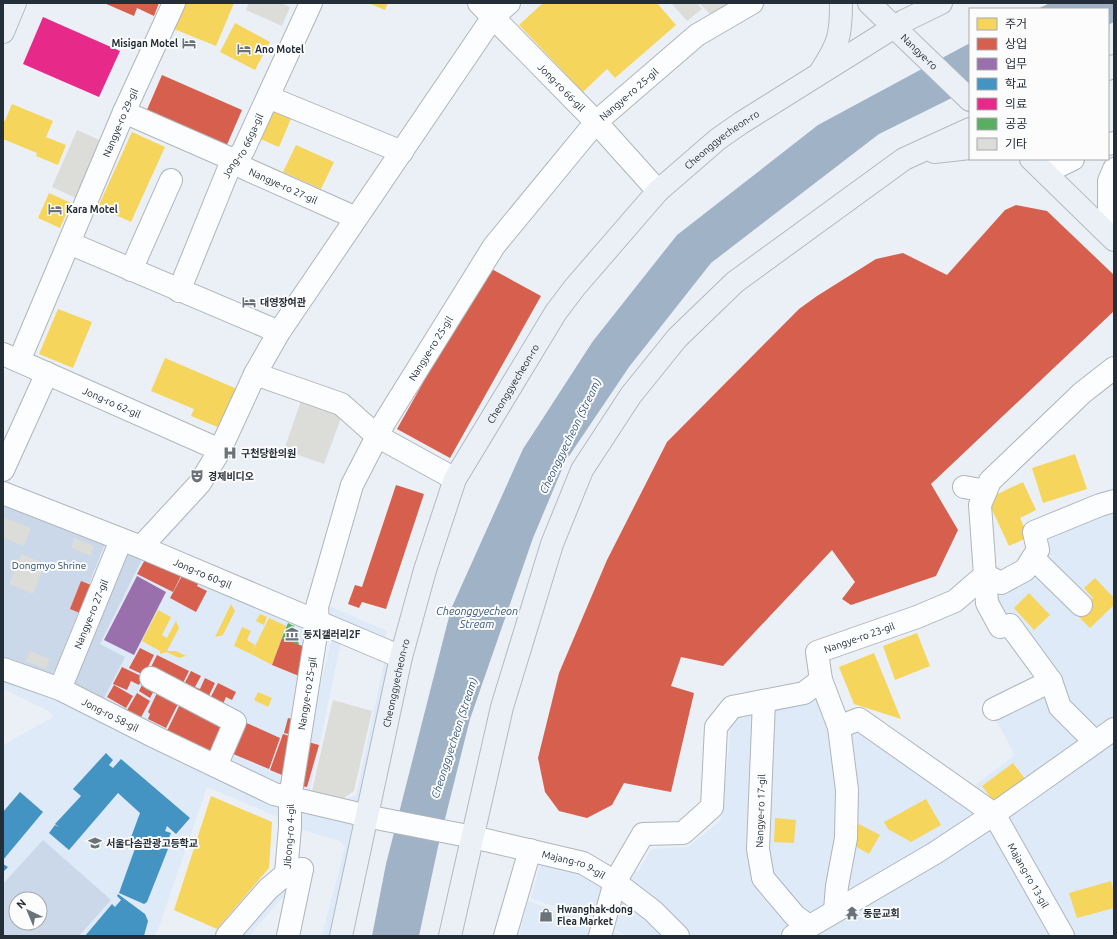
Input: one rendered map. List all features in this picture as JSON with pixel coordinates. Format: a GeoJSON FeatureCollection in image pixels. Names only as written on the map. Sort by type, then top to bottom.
{"type":"FeatureCollection","features":[{"type":"Feature","properties":{"kind":"main road"},"geometry":{"type":"LineString","coordinates":[[3,32],[15,3]]}},
{"type":"Feature","properties":{"kind":"main road"},"geometry":{"type":"LineString","coordinates":[[820,74],[833,53],[838,41],[841,28],[841,3]]}},
{"type":"Feature","properties":{"kind":"main road","name":"Nangye-ro"},"geometry":{"type":"LineString","coordinates":[[868,3],[903,28]]}},
{"type":"Feature","properties":{"kind":"main road","name":"Nangye-ro"},"geometry":{"type":"LineString","coordinates":[[886,3],[903,28],[969,99]]}},
{"type":"Feature","properties":{"kind":"main road","name":"Cheonggyecheon-ro"},"geometry":{"type":"LineString","coordinates":[[341,936],[375,817],[401,656],[425,570],[455,480],[563,303],[658,191],[718,139],[820,74],[903,28],[941,3]]}},
{"type":"Feature","properties":{"kind":"main road"},"geometry":{"type":"LineString","coordinates":[[903,28],[969,83]]}},
{"type":"Feature","properties":{"kind":"main road"},"geometry":{"type":"LineString","coordinates":[[450,936],[468,835],[504,700],[552,544],[582,470],[630,395],[677,338],[735,282],[904,159],[969,129]]}},
{"type":"Feature","properties":{"kind":"main road"},"geometry":{"type":"LineString","coordinates":[[912,155],[969,148]]}},
{"type":"Feature","properties":{"kind":"main road"},"geometry":{"type":"LineString","coordinates":[[1030,160],[1051,162],[1112,229]]}},
{"type":"Feature","properties":{"kind":"street","name":"Nangye-ro 29-gil"},"geometry":{"type":"LineString","coordinates":[[11,358],[69,243],[124,112],[174,3]]}},
{"type":"Feature","properties":{"kind":"street","name":"Jong-ro 66ga-gil"},"geometry":{"type":"LineString","coordinates":[[179,291],[229,168],[243,151],[311,3]]}},
{"type":"Feature","properties":{"kind":"street","name":"Nangye-ro 25-gil"},"geometry":{"type":"LineString","coordinates":[[290,798],[318,622],[317,607],[352,485],[377,436],[494,246],[596,122],[697,35],[752,3]]}},
{"type":"Feature","properties":{"kind":"street"},"geometry":{"type":"LineString","coordinates":[[141,547],[200,483],[220,450],[255,374],[279,332],[402,152],[494,8]]}},
{"type":"Feature","properties":{"kind":"street","name":"Jong-ro 66-gil"},"geometry":{"type":"LineString","coordinates":[[494,8],[658,191]]}},
{"type":"Feature","properties":{"kind":"street"},"geometry":{"type":"LineString","coordinates":[[268,97],[402,152]]}},
{"type":"Feature","properties":{"kind":"street","name":"Nangye-ro 27-gil"},"geometry":{"type":"LineString","coordinates":[[124,112],[236,161],[244,168],[356,218]]}},
{"type":"Feature","properties":{"kind":"street"},"geometry":{"type":"LineString","coordinates":[[1112,229],[1109,181],[1114,169]]}},
{"type":"Feature","properties":{"kind":"street"},"geometry":{"type":"LineString","coordinates":[[131,270],[171,180]]}},
{"type":"Feature","properties":{"kind":"street"},"geometry":{"type":"LineString","coordinates":[[69,243],[179,291],[279,332]]}},
{"type":"Feature","properties":{"kind":"street","name":"Jong-ro 62-gil"},"geometry":{"type":"LineString","coordinates":[[11,358],[220,450]]}},
{"type":"Feature","properties":{"kind":"street"},"geometry":{"type":"LineString","coordinates":[[1096,742],[1060,707],[1051,681],[1010,625],[1000,627],[987,603],[980,505],[990,482],[1082,393],[1114,368]]}},
{"type":"Feature","properties":{"kind":"street"},"geometry":{"type":"LineString","coordinates":[[3,470],[47,373]]}},
{"type":"Feature","properties":{"kind":"street"},"geometry":{"type":"LineString","coordinates":[[255,374],[341,404],[377,436],[455,480]]}},
{"type":"Feature","properties":{"kind":"street"},"geometry":{"type":"LineString","coordinates":[[964,487],[986,491]]}},
{"type":"Feature","properties":{"kind":"street","name":"Jong-ro 60-gil"},"geometry":{"type":"LineString","coordinates":[[3,493],[141,547],[401,656]]}},
{"type":"Feature","properties":{"kind":"street"},"geometry":{"type":"LineString","coordinates":[[985,575],[1001,584],[1025,570],[1033,558],[1038,550],[1034,532],[1100,505],[1114,503]]}},
{"type":"Feature","properties":{"kind":"street","name":"Nangye-ro 27-gil"},"geometry":{"type":"LineString","coordinates":[[60,689],[121,540]]}},
{"type":"Feature","properties":{"kind":"street"},"geometry":{"type":"LineString","coordinates":[[1033,558],[1081,606]]}},
{"type":"Feature","properties":{"kind":"street","name":"Nangye-ro 23-gil"},"geometry":{"type":"LineString","coordinates":[[821,680],[817,652],[917,617],[955,601],[985,575]]}},
{"type":"Feature","properties":{"kind":"street","name":"Jong-ro 58-gil"},"geometry":{"type":"LineString","coordinates":[[3,670],[60,689],[274,794],[375,817]]}},
{"type":"Feature","properties":{"kind":"street"},"geometry":{"type":"LineString","coordinates":[[151,678],[235,722],[216,766]]}},
{"type":"Feature","properties":{"kind":"street"},"geometry":{"type":"LineString","coordinates":[[615,882],[643,834],[683,833],[712,807],[716,727],[732,707],[804,693],[821,680],[839,727],[847,790],[846,838],[837,886],[835,910]]}},
{"type":"Feature","properties":{"kind":"street"},"geometry":{"type":"LineString","coordinates":[[994,709],[1051,681]]}},
{"type":"Feature","properties":{"kind":"street","name":"Nangye-ro 17-gil"},"geometry":{"type":"LineString","coordinates":[[764,701],[758,849],[763,878],[795,916],[801,931],[935,853],[994,814],[1114,729]]}},
{"type":"Feature","properties":{"kind":"street"},"geometry":{"type":"LineString","coordinates":[[839,727],[859,719],[994,814]]}},
{"type":"Feature","properties":{"kind":"street","name":"Jibong-ro 4-gil"},"geometry":{"type":"LineString","coordinates":[[227,936],[268,889],[294,872],[290,827],[290,798]]}},
{"type":"Feature","properties":{"kind":"street","name":"Majang-ro 13-gil"},"geometry":{"type":"LineString","coordinates":[[994,814],[1063,936]]}},
{"type":"Feature","properties":{"kind":"street","name":"Majang-ro 9-gil"},"geometry":{"type":"LineString","coordinates":[[375,817],[468,835],[583,863],[615,882],[653,911],[678,936]]}},
{"type":"Feature","properties":{"kind":"street","name":"Majang-ro 9-gil"},"geometry":{"type":"LineString","coordinates":[[505,936],[530,850]]}},
{"type":"Feature","properties":{"kind":"street"},"geometry":{"type":"LineString","coordinates":[[288,936],[294,872]]}},
{"type":"Feature","properties":{"kind":"street","name":"Majang-ro 9-gil"},"geometry":{"type":"LineString","coordinates":[[600,936],[615,882]]}},
{"type":"Feature","properties":{"kind":"shaded area"},"geometry":{"type":"Polygon","coordinates":[[[209,462],[222,471],[207,494],[161,545],[302,615],[316,600],[387,631],[383,646],[316,619],[296,783],[334,630],[343,633],[309,794],[345,800],[356,795],[386,654],[393,663],[333,936],[322,936],[345,847],[340,841],[302,830],[296,871],[299,886],[280,900],[249,936],[217,936],[272,875],[279,843],[278,817],[207,787],[158,930],[154,936],[3,936],[3,745],[53,717],[49,711],[3,689],[3,658],[53,677],[78,613],[85,615],[89,584],[107,540],[140,536],[209,462]]]}},
{"type":"Feature","properties":{"kind":"shaded area"},"geometry":{"type":"Polygon","coordinates":[[[1114,512],[1114,936],[627,936],[614,929],[531,898],[545,846],[638,872],[651,849],[688,847],[721,820],[731,727],[738,713],[822,695],[858,723],[962,795],[1015,755],[995,718],[1046,686],[992,598],[1044,555],[1050,534],[1114,512]]]}},
{"type":"Feature","properties":{"kind":"shaded area","name":"Hwanghak-dong Flea Market"},"geometry":{"type":"Polygon","coordinates":[[[528,901],[609,929],[622,936],[519,936],[528,901]]]}},
{"type":"Feature","properties":{"kind":"green space","name":"Dongmyo Shrine"},"geometry":{"type":"Polygon","coordinates":[[[3,498],[107,539],[89,584],[85,615],[78,613],[52,677],[3,658],[3,498]]]}},
{"type":"Feature","properties":{"kind":"green space"},"geometry":{"type":"Polygon","coordinates":[[[124,544],[146,551],[100,644],[125,657],[102,702],[68,681],[124,544]]]}},
{"type":"Feature","properties":{"kind":"green space"},"geometry":{"type":"Polygon","coordinates":[[[43,840],[111,900],[79,936],[3,936],[3,884],[43,840]]]}},
{"type":"Feature","properties":{"kind":"water"},"geometry":{"type":"Polygon","coordinates":[[[1050,3],[1114,3],[1114,22],[1109,24],[1109,8],[1039,8],[1050,3]]]}},
{"type":"Feature","properties":{"kind":"water","name":"Cheonggyecheon Stream"},"geometry":{"type":"Polygon","coordinates":[[[969,44],[969,89],[879,134],[711,263],[629,367],[565,462],[533,538],[470,719],[438,847],[419,936],[372,936],[386,864],[451,609],[523,449],[593,341],[677,235],[818,125],[969,44]]]}},
{"type":"Feature","properties":{"kind":"building: 주거"},"geometry":{"type":"Polygon","coordinates":[[[185,3],[234,3],[216,46],[174,29],[185,3]]]}},
{"type":"Feature","properties":{"kind":"building: 주거"},"geometry":{"type":"Polygon","coordinates":[[[368,3],[388,3],[385,10],[368,3]]]}},
{"type":"Feature","properties":{"kind":"building: 주거"},"geometry":{"type":"Polygon","coordinates":[[[543,3],[657,3],[676,25],[615,78],[607,69],[583,92],[519,25],[543,3]]]}},
{"type":"Feature","properties":{"kind":"building: 주거"},"geometry":{"type":"Polygon","coordinates":[[[235,23],[270,42],[255,70],[220,52],[235,23]]]}},
{"type":"Feature","properties":{"kind":"building: 주거"},"geometry":{"type":"Polygon","coordinates":[[[12,104],[53,121],[46,137],[66,145],[58,165],[36,156],[37,153],[3,139],[3,120],[5,121],[12,104]]]}},
{"type":"Feature","properties":{"kind":"building: 주거"},"geometry":{"type":"Polygon","coordinates":[[[272,105],[293,114],[279,147],[258,138],[272,105]]]}},
{"type":"Feature","properties":{"kind":"building: 주거"},"geometry":{"type":"Polygon","coordinates":[[[132,132],[165,147],[131,222],[98,207],[132,132]]]}},
{"type":"Feature","properties":{"kind":"building: 주거"},"geometry":{"type":"Polygon","coordinates":[[[296,145],[334,162],[321,189],[283,172],[296,145]]]}},
{"type":"Feature","properties":{"kind":"building: 주거"},"geometry":{"type":"Polygon","coordinates":[[[49,193],[71,203],[60,228],[38,218],[49,193]]]}},
{"type":"Feature","properties":{"kind":"building: 주거"},"geometry":{"type":"Polygon","coordinates":[[[1012,224],[1041,231],[1039,239],[1052,241],[1042,286],[1060,303],[1064,299],[1086,319],[1041,368],[1019,348],[1024,342],[1005,325],[960,337],[956,325],[949,325],[942,299],[952,296],[948,283],[979,273],[982,284],[1002,267],[990,265],[998,231],[1010,233],[1012,224]]]}},
{"type":"Feature","properties":{"kind":"building: 주거"},"geometry":{"type":"Polygon","coordinates":[[[890,271],[919,278],[916,286],[930,287],[919,333],[937,350],[942,346],[964,366],[919,415],[896,395],[901,389],[882,372],[837,384],[834,372],[827,372],[820,345],[830,342],[826,330],[856,320],[859,330],[864,329],[879,314],[868,312],[875,278],[887,280],[890,271]]]}},
{"type":"Feature","properties":{"kind":"building: 주거"},"geometry":{"type":"Polygon","coordinates":[[[58,309],[92,322],[73,368],[39,354],[58,309]]]}},
{"type":"Feature","properties":{"kind":"building: 주거"},"geometry":{"type":"Polygon","coordinates":[[[165,358],[237,389],[220,428],[191,416],[194,409],[151,391],[165,358]]]}},
{"type":"Feature","properties":{"kind":"building: 주거"},"geometry":{"type":"Polygon","coordinates":[[[729,379],[747,382],[777,411],[780,420],[775,435],[761,442],[750,441],[715,477],[675,437],[729,379]]]}},
{"type":"Feature","properties":{"kind":"building: 주거"},"geometry":{"type":"Polygon","coordinates":[[[837,424],[866,431],[864,439],[877,440],[867,486],[885,503],[889,499],[911,519],[866,568],[844,548],[849,542],[830,525],[785,536],[781,525],[774,525],[767,498],[777,495],[773,483],[804,473],[807,483],[811,482],[827,466],[815,465],[822,431],[834,433],[837,424]]]}},
{"type":"Feature","properties":{"kind":"building: 주거"},"geometry":{"type":"Polygon","coordinates":[[[1075,454],[1087,489],[1043,503],[1032,468],[1075,454]]]}},
{"type":"Feature","properties":{"kind":"building: 주거"},"geometry":{"type":"Polygon","coordinates":[[[1023,482],[1036,510],[1020,518],[1029,537],[1009,546],[987,499],[1023,482]]]}},
{"type":"Feature","properties":{"kind":"building: 주거"},"geometry":{"type":"Polygon","coordinates":[[[680,491],[680,499],[694,496],[699,542],[722,551],[725,546],[753,558],[727,619],[700,608],[702,601],[678,592],[640,618],[633,608],[627,611],[610,588],[618,582],[610,571],[636,552],[642,560],[646,558],[655,538],[644,541],[639,506],[651,504],[650,494],[680,491]]]}},
{"type":"Feature","properties":{"kind":"building: 주거"},"geometry":{"type":"Polygon","coordinates":[[[1095,578],[1114,598],[1114,605],[1090,628],[1076,614],[1093,598],[1084,588],[1095,578]]]}},
{"type":"Feature","properties":{"kind":"building: 주거"},"geometry":{"type":"Polygon","coordinates":[[[1029,593],[1050,615],[1034,630],[1014,608],[1029,593]]]}},
{"type":"Feature","properties":{"kind":"building: 주거"},"geometry":{"type":"Polygon","coordinates":[[[231,604],[235,611],[223,635],[215,637],[231,604]]]}},
{"type":"Feature","properties":{"kind":"building: 주거"},"geometry":{"type":"Polygon","coordinates":[[[158,610],[171,617],[162,635],[167,638],[176,621],[179,628],[167,651],[176,651],[186,656],[179,658],[166,652],[160,654],[160,651],[142,641],[158,610]]]}},
{"type":"Feature","properties":{"kind":"building: 주거"},"geometry":{"type":"Polygon","coordinates":[[[260,614],[267,617],[264,625],[256,621],[260,614]]]}},
{"type":"Feature","properties":{"kind":"building: 주거"},"geometry":{"type":"Polygon","coordinates":[[[269,618],[286,626],[272,665],[251,654],[269,618]]]}},
{"type":"Feature","properties":{"kind":"building: 주거"},"geometry":{"type":"Polygon","coordinates":[[[242,627],[251,631],[247,640],[255,645],[251,654],[234,646],[242,627]]]}},
{"type":"Feature","properties":{"kind":"building: 주거"},"geometry":{"type":"Polygon","coordinates":[[[917,633],[930,666],[895,680],[883,646],[917,633]]]}},
{"type":"Feature","properties":{"kind":"building: 주거"},"geometry":{"type":"Polygon","coordinates":[[[874,653],[901,719],[854,704],[839,667],[874,653]]]}},
{"type":"Feature","properties":{"kind":"building: 주거"},"geometry":{"type":"Polygon","coordinates":[[[598,658],[600,666],[612,660],[626,705],[650,710],[652,705],[682,711],[667,776],[638,769],[639,762],[614,757],[581,790],[573,782],[566,785],[546,766],[554,758],[544,749],[565,725],[573,733],[576,730],[582,708],[571,713],[560,680],[572,676],[569,666],[598,658]]]}},
{"type":"Feature","properties":{"kind":"building: 주거"},"geometry":{"type":"Polygon","coordinates":[[[258,692],[272,698],[268,707],[254,700],[258,692]]]}},
{"type":"Feature","properties":{"kind":"building: 주거"},"geometry":{"type":"Polygon","coordinates":[[[1013,763],[1025,779],[994,802],[982,786],[1013,763]]]}},
{"type":"Feature","properties":{"kind":"building: 주거"},"geometry":{"type":"Polygon","coordinates":[[[211,796],[272,822],[269,868],[217,929],[174,910],[211,796]]]}},
{"type":"Feature","properties":{"kind":"building: 주거"},"geometry":{"type":"Polygon","coordinates":[[[926,799],[941,825],[911,842],[888,829],[884,822],[926,799]]]}},
{"type":"Feature","properties":{"kind":"building: 주거"},"geometry":{"type":"Polygon","coordinates":[[[775,818],[796,820],[794,843],[774,842],[775,818]]]}},
{"type":"Feature","properties":{"kind":"building: 주거"},"geometry":{"type":"Polygon","coordinates":[[[855,822],[880,835],[869,854],[853,845],[855,822]]]}},
{"type":"Feature","properties":{"kind":"building: 주거"},"geometry":{"type":"Polygon","coordinates":[[[1111,881],[1114,893],[1114,908],[1077,918],[1069,893],[1111,881]]]}},
{"type":"Feature","properties":{"kind":"building: 상업"},"geometry":{"type":"Polygon","coordinates":[[[104,3],[159,3],[154,16],[137,8],[134,16],[104,3]]]}},
{"type":"Feature","properties":{"kind":"building: 상업"},"geometry":{"type":"Polygon","coordinates":[[[162,75],[242,110],[226,147],[146,112],[162,75]]]}},
{"type":"Feature","properties":{"kind":"building: 상업"},"geometry":{"type":"Polygon","coordinates":[[[1016,205],[1047,211],[1114,275],[1114,311],[931,484],[958,530],[936,576],[851,605],[842,599],[855,582],[832,550],[723,666],[681,657],[671,686],[694,693],[671,792],[624,783],[612,805],[587,818],[559,811],[545,792],[538,758],[559,673],[607,560],[667,442],[799,309],[817,296],[876,259],[903,253],[947,275],[1005,210],[1016,205]]]}},
{"type":"Feature","properties":{"kind":"building: 상업"},"geometry":{"type":"Polygon","coordinates":[[[488,267],[541,296],[450,458],[397,429],[488,267]]]}},
{"type":"Feature","properties":{"kind":"building: 상업"},"geometry":{"type":"Polygon","coordinates":[[[396,485],[424,494],[386,609],[362,602],[359,608],[348,604],[355,585],[362,587],[396,485]]]}},
{"type":"Feature","properties":{"kind":"building: 상업"},"geometry":{"type":"Polygon","coordinates":[[[147,556],[182,574],[173,592],[137,574],[147,556]]]}},
{"type":"Feature","properties":{"kind":"building: 상업"},"geometry":{"type":"Polygon","coordinates":[[[183,574],[199,582],[197,586],[207,591],[196,612],[170,598],[183,574]]]}},
{"type":"Feature","properties":{"kind":"building: 상업"},"geometry":{"type":"Polygon","coordinates":[[[81,581],[96,587],[85,615],[70,609],[81,581]]]}},
{"type":"Feature","properties":{"kind":"building: 상업"},"geometry":{"type":"Polygon","coordinates":[[[282,638],[305,647],[299,676],[272,665],[282,638]]]}},
{"type":"Feature","properties":{"kind":"building: 상업"},"geometry":{"type":"Polygon","coordinates":[[[140,648],[154,655],[144,675],[129,668],[140,648]]]}},
{"type":"Feature","properties":{"kind":"building: 상업"},"geometry":{"type":"Polygon","coordinates":[[[157,655],[189,671],[181,687],[149,671],[157,655]]]}},
{"type":"Feature","properties":{"kind":"building: 상업"},"geometry":{"type":"Polygon","coordinates":[[[122,667],[143,677],[139,685],[131,681],[127,690],[113,684],[122,667]]]}},
{"type":"Feature","properties":{"kind":"building: 상업"},"geometry":{"type":"Polygon","coordinates":[[[191,671],[201,676],[195,687],[200,689],[205,678],[215,683],[205,704],[180,692],[191,671]]]}},
{"type":"Feature","properties":{"kind":"building: 상업"},"geometry":{"type":"Polygon","coordinates":[[[145,679],[157,685],[150,698],[139,691],[145,679]]]}},
{"type":"Feature","properties":{"kind":"building: 상업"},"geometry":{"type":"Polygon","coordinates":[[[218,683],[236,692],[232,700],[226,697],[223,704],[206,706],[218,683]]]}},
{"type":"Feature","properties":{"kind":"building: 상업"},"geometry":{"type":"Polygon","coordinates":[[[114,685],[133,696],[126,708],[107,697],[114,685]]]}},
{"type":"Feature","properties":{"kind":"building: 상업"},"geometry":{"type":"Polygon","coordinates":[[[137,693],[150,701],[140,719],[126,712],[137,693]]]}},
{"type":"Feature","properties":{"kind":"building: 상업"},"geometry":{"type":"Polygon","coordinates":[[[157,693],[178,704],[166,728],[148,719],[150,714],[148,712],[157,693]]]}},
{"type":"Feature","properties":{"kind":"building: 상업"},"geometry":{"type":"Polygon","coordinates":[[[182,700],[232,725],[216,755],[167,731],[182,700]]]}},
{"type":"Feature","properties":{"kind":"building: 상업"},"geometry":{"type":"Polygon","coordinates":[[[288,718],[300,721],[297,736],[284,733],[288,718]]]}},
{"type":"Feature","properties":{"kind":"building: 상업"},"geometry":{"type":"Polygon","coordinates":[[[240,720],[280,738],[269,769],[226,751],[240,720]]]}},
{"type":"Feature","properties":{"kind":"building: 상업"},"geometry":{"type":"Polygon","coordinates":[[[283,734],[296,738],[290,771],[282,775],[270,770],[283,734]]]}},
{"type":"Feature","properties":{"kind":"building: 상업"},"geometry":{"type":"Polygon","coordinates":[[[308,742],[319,745],[307,787],[296,785],[308,742]]]}},
{"type":"Feature","properties":{"kind":"building: 업무"},"geometry":{"type":"Polygon","coordinates":[[[137,576],[166,592],[134,655],[104,640],[137,576]]]}},
{"type":"Feature","properties":{"kind":"building: 학교"},"geometry":{"type":"Polygon","coordinates":[[[106,753],[113,760],[109,765],[113,768],[121,759],[190,818],[176,834],[167,826],[165,831],[171,833],[165,847],[168,849],[147,902],[144,904],[119,893],[137,843],[130,840],[140,813],[118,793],[69,850],[49,833],[55,825],[59,827],[55,824],[81,796],[73,789],[106,753]]]}},
{"type":"Feature","properties":{"kind":"building: 학교"},"geometry":{"type":"Polygon","coordinates":[[[20,792],[43,812],[3,860],[3,812],[20,792]]]}},
{"type":"Feature","properties":{"kind":"building: 학교"},"geometry":{"type":"Polygon","coordinates":[[[3,864],[8,867],[3,872],[3,864]]]}},
{"type":"Feature","properties":{"kind":"building: 학교"},"geometry":{"type":"Polygon","coordinates":[[[118,894],[145,914],[148,921],[144,936],[85,936],[112,904],[115,907],[121,900],[117,896],[118,894]]]}},
{"type":"Feature","properties":{"kind":"building: 의료"},"geometry":{"type":"Polygon","coordinates":[[[43,17],[120,51],[99,97],[23,64],[43,17]]]}},
{"type":"Feature","properties":{"kind":"building: 공공"},"geometry":{"type":"Polygon","coordinates":[[[288,623],[294,626],[299,645],[282,638],[288,623]]]}},
{"type":"Feature","properties":{"kind":"building: 기타"},"geometry":{"type":"Polygon","coordinates":[[[249,3],[281,3],[290,7],[282,26],[246,10],[249,3]]]}},
{"type":"Feature","properties":{"kind":"building: 기타"},"geometry":{"type":"Polygon","coordinates":[[[671,3],[697,3],[702,9],[687,21],[671,3]]]}},
{"type":"Feature","properties":{"kind":"building: 기타"},"geometry":{"type":"Polygon","coordinates":[[[699,3],[726,3],[730,7],[714,18],[699,3]]]}},
{"type":"Feature","properties":{"kind":"building: 기타"},"geometry":{"type":"Polygon","coordinates":[[[77,130],[102,141],[76,198],[52,187],[77,130]]]}},
{"type":"Feature","properties":{"kind":"building: 기타"},"geometry":{"type":"Polygon","coordinates":[[[301,401],[342,415],[324,464],[284,450],[301,401]]]}},
{"type":"Feature","properties":{"kind":"building: 기타"},"geometry":{"type":"Polygon","coordinates":[[[3,517],[31,528],[24,546],[3,538],[3,517]]]}},
{"type":"Feature","properties":{"kind":"building: 기타"},"geometry":{"type":"Polygon","coordinates":[[[74,538],[94,546],[91,556],[71,548],[74,538]]]}},
{"type":"Feature","properties":{"kind":"building: 기타"},"geometry":{"type":"Polygon","coordinates":[[[21,554],[45,564],[33,594],[9,584],[21,554]]]}},
{"type":"Feature","properties":{"kind":"building: 기타"},"geometry":{"type":"Polygon","coordinates":[[[30,651],[50,659],[46,669],[26,661],[30,651]]]}},
{"type":"Feature","properties":{"kind":"building: 기타"},"geometry":{"type":"Polygon","coordinates":[[[333,700],[372,711],[354,791],[344,798],[312,791],[333,700]]]}},
{"type":"Feature","properties":{"kind":"place","name":"Misigan Motel"},"geometry":{"type":"Point","coordinates":[189,43]}},
{"type":"Feature","properties":{"kind":"place","name":"Ano Motel"},"geometry":{"type":"Point","coordinates":[244,49]}},
{"type":"Feature","properties":{"kind":"place","name":"Kara Motel"},"geometry":{"type":"Point","coordinates":[55,209]}},
{"type":"Feature","properties":{"kind":"place","name":"대영장여관"},"geometry":{"type":"Point","coordinates":[249,302]}},
{"type":"Feature","properties":{"kind":"place","name":"구천당한의원"},"geometry":{"type":"Point","coordinates":[230,453]}},
{"type":"Feature","properties":{"kind":"place","name":"경제비디오"},"geometry":{"type":"Point","coordinates":[197,476]}},
{"type":"Feature","properties":{"kind":"place","name":"둥지갤러리2F"},"geometry":{"type":"Point","coordinates":[292,634]}},
{"type":"Feature","properties":{"kind":"place","name":"서울다솜관광고등학교"},"geometry":{"type":"Point","coordinates":[95,843]}},
{"type":"Feature","properties":{"kind":"place","name":"동문교회"},"geometry":{"type":"Point","coordinates":[852,913]}},
{"type":"Feature","properties":{"kind":"place","name":"Hwanghak-dong Flea Market"},"geometry":{"type":"Point","coordinates":[546,915]}},
{"type":"Feature","properties":{"kind":"water label","name":"Cheonggyecheon (Stream)"},"geometry":{"type":"Point","coordinates":[570,436]}},
{"type":"Feature","properties":{"kind":"water label","name":"Cheonggyecheon (Stream)"},"geometry":{"type":"Point","coordinates":[454,738]}}]}
